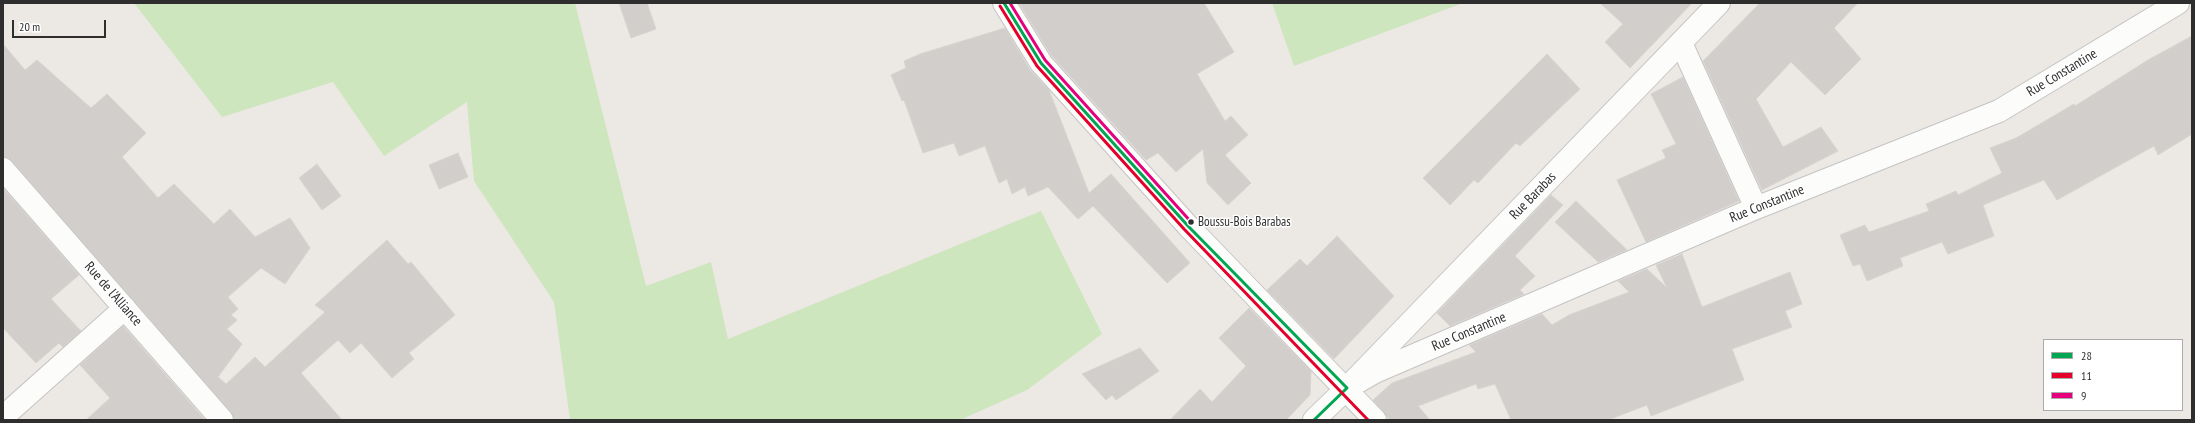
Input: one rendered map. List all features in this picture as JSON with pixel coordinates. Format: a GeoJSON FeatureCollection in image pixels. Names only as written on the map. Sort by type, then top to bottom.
{"type":"FeatureCollection","features":[{"type":"Feature","properties":{"kind":"street"},"geometry":{"type":"LineString","coordinates":[[1004,3],[1041,63],[1188,226],[1347,388],[1375,420]]}},
{"type":"Feature","properties":{"kind":"street","name":"Rue Barabas"},"geometry":{"type":"LineString","coordinates":[[1347,388],[1719,3]]}},
{"type":"Feature","properties":{"kind":"street","name":"Rue Constantine"},"geometry":{"type":"LineString","coordinates":[[1347,388],[1375,372],[1756,208],[1999,111],[2178,3]]}},
{"type":"Feature","properties":{"kind":"street"},"geometry":{"type":"LineString","coordinates":[[1680,43],[1756,208]]}},
{"type":"Feature","properties":{"kind":"street","name":"Rue de l'Alliance"},"geometry":{"type":"LineString","coordinates":[[3,169],[222,420]]}},
{"type":"Feature","properties":{"kind":"street"},"geometry":{"type":"LineString","coordinates":[[3,418],[125,308]]}},
{"type":"Feature","properties":{"kind":"street"},"geometry":{"type":"LineString","coordinates":[[1314,420],[1347,388]]}},
{"type":"Feature","properties":{"kind":"green space"},"geometry":{"type":"Polygon","coordinates":[[[134,3],[575,3],[646,286],[711,262],[728,339],[1041,211],[1102,334],[1027,390],[960,420],[570,420],[554,302],[474,181],[467,102],[384,156],[333,82],[222,117],[134,3]]]}},
{"type":"Feature","properties":{"kind":"green space"},"geometry":{"type":"Polygon","coordinates":[[[1272,3],[1463,3],[1294,66],[1272,3]]]}},
{"type":"Feature","properties":{"kind":"building"},"geometry":{"type":"Polygon","coordinates":[[[619,3],[647,3],[656,29],[631,38],[619,3]]]}},
{"type":"Feature","properties":{"kind":"building"},"geometry":{"type":"Polygon","coordinates":[[[1019,3],[1204,3],[1234,52],[1197,74],[1225,121],[1231,116],[1248,135],[1225,155],[1251,183],[1228,205],[1207,183],[1203,149],[1176,172],[1158,153],[1146,160],[1051,55],[1019,3]]]}},
{"type":"Feature","properties":{"kind":"building"},"geometry":{"type":"Polygon","coordinates":[[[1600,3],[1692,3],[1630,68],[1605,42],[1623,24],[1600,3]]]}},
{"type":"Feature","properties":{"kind":"building"},"geometry":{"type":"Polygon","coordinates":[[[1760,3],[1858,3],[1834,28],[1861,59],[1825,95],[1791,62],[1756,99],[1783,147],[1821,127],[1838,151],[1762,190],[1703,61],[1760,3]]]}},
{"type":"Feature","properties":{"kind":"building"},"geometry":{"type":"Polygon","coordinates":[[[1005,28],[1030,70],[1049,90],[1089,193],[1111,174],[1190,263],[1167,283],[1093,206],[1078,219],[1048,187],[1028,196],[1025,187],[1012,194],[1007,179],[999,183],[985,146],[959,156],[954,143],[923,153],[904,100],[902,101],[891,75],[906,68],[904,61],[920,54],[1005,28]]]}},
{"type":"Feature","properties":{"kind":"building"},"geometry":{"type":"Polygon","coordinates":[[[2192,36],[2192,134],[2158,155],[2154,146],[2057,200],[2044,180],[1983,205],[1994,236],[1948,254],[1942,242],[1900,258],[1903,266],[1867,281],[1860,264],[1853,266],[1840,235],[1865,225],[1869,232],[1929,211],[1926,204],[1956,191],[1958,195],[2002,173],[1990,148],[2016,138],[2074,104],[2075,106],[2148,60],[2192,36]]]}},
{"type":"Feature","properties":{"kind":"building"},"geometry":{"type":"Polygon","coordinates":[[[3,44],[25,70],[37,60],[91,108],[107,94],[146,133],[122,157],[158,198],[174,184],[214,224],[230,209],[255,237],[290,218],[310,248],[285,284],[261,268],[228,297],[238,309],[231,315],[237,320],[227,329],[242,344],[218,377],[226,384],[255,357],[265,367],[325,312],[315,305],[387,240],[408,264],[411,262],[455,315],[409,353],[414,359],[392,378],[361,343],[350,353],[338,340],[301,373],[342,420],[234,420],[231,412],[12,161],[3,157],[3,44]]]}},
{"type":"Feature","properties":{"kind":"building"},"geometry":{"type":"Polygon","coordinates":[[[1547,54],[1580,89],[1520,146],[1516,143],[1478,183],[1474,180],[1450,205],[1423,178],[1547,54]]]}},
{"type":"Feature","properties":{"kind":"building"},"geometry":{"type":"Polygon","coordinates":[[[1683,77],[1739,201],[1646,242],[1617,180],[1666,158],[1662,150],[1676,144],[1651,94],[1683,77]]]}},
{"type":"Feature","properties":{"kind":"building"},"geometry":{"type":"Polygon","coordinates":[[[458,153],[468,177],[439,189],[429,165],[458,153]]]}},
{"type":"Feature","properties":{"kind":"building"},"geometry":{"type":"Polygon","coordinates":[[[317,164],[341,196],[322,210],[299,178],[317,164]]]}},
{"type":"Feature","properties":{"kind":"building"},"geometry":{"type":"Polygon","coordinates":[[[3,188],[79,275],[51,299],[81,331],[63,347],[59,343],[36,363],[3,328],[3,188]]]}},
{"type":"Feature","properties":{"kind":"building"},"geometry":{"type":"Polygon","coordinates":[[[1551,195],[1563,205],[1515,256],[1535,276],[1520,290],[1524,294],[1450,326],[1437,313],[1551,195]]]}},
{"type":"Feature","properties":{"kind":"building"},"geometry":{"type":"Polygon","coordinates":[[[1576,201],[1627,250],[1598,262],[1555,222],[1576,201]]]}},
{"type":"Feature","properties":{"kind":"building"},"geometry":{"type":"Polygon","coordinates":[[[1337,236],[1394,296],[1334,359],[1267,290],[1300,259],[1307,266],[1337,236]]]}},
{"type":"Feature","properties":{"kind":"building"},"geometry":{"type":"Polygon","coordinates":[[[1682,254],[1702,307],[1790,272],[1802,304],[1785,311],[1792,327],[1732,349],[1744,380],[1651,416],[1647,405],[1608,420],[1511,420],[1495,384],[1478,389],[1476,384],[1418,406],[1430,420],[1390,420],[1373,400],[1392,383],[1476,352],[1469,345],[1542,314],[1552,325],[1569,315],[1629,292],[1618,281],[1647,269],[1667,288],[1656,265],[1682,254]]]}},
{"type":"Feature","properties":{"kind":"building"},"geometry":{"type":"Polygon","coordinates":[[[1249,308],[1311,371],[1310,395],[1286,420],[1170,420],[1200,389],[1212,402],[1246,366],[1219,338],[1249,308]]]}},
{"type":"Feature","properties":{"kind":"building"},"geometry":{"type":"Polygon","coordinates":[[[123,326],[205,420],[86,420],[110,398],[80,365],[123,326]]]}},
{"type":"Feature","properties":{"kind":"building"},"geometry":{"type":"Polygon","coordinates":[[[1140,348],[1159,371],[1116,400],[1112,395],[1106,400],[1082,374],[1140,348]]]}},
{"type":"Feature","properties":{"kind":"transit line","name":"28"},"geometry":{"type":"LineString","coordinates":[[1004,3],[1041,63],[1188,226],[1347,388],[1314,420]]}},
{"type":"Feature","properties":{"kind":"transit line","name":"9"},"geometry":{"type":"LineString","coordinates":[[1010,3],[1045,60],[1192,223]]}},
{"type":"Feature","properties":{"kind":"transit line","name":"11"},"geometry":{"type":"LineString","coordinates":[[1000,6],[1037,66],[1184,229],[1368,420]]}},
{"type":"Feature","properties":{"kind":"place","name":"Boussu-Bois Barabas"},"geometry":{"type":"Point","coordinates":[1191,222]}}]}
